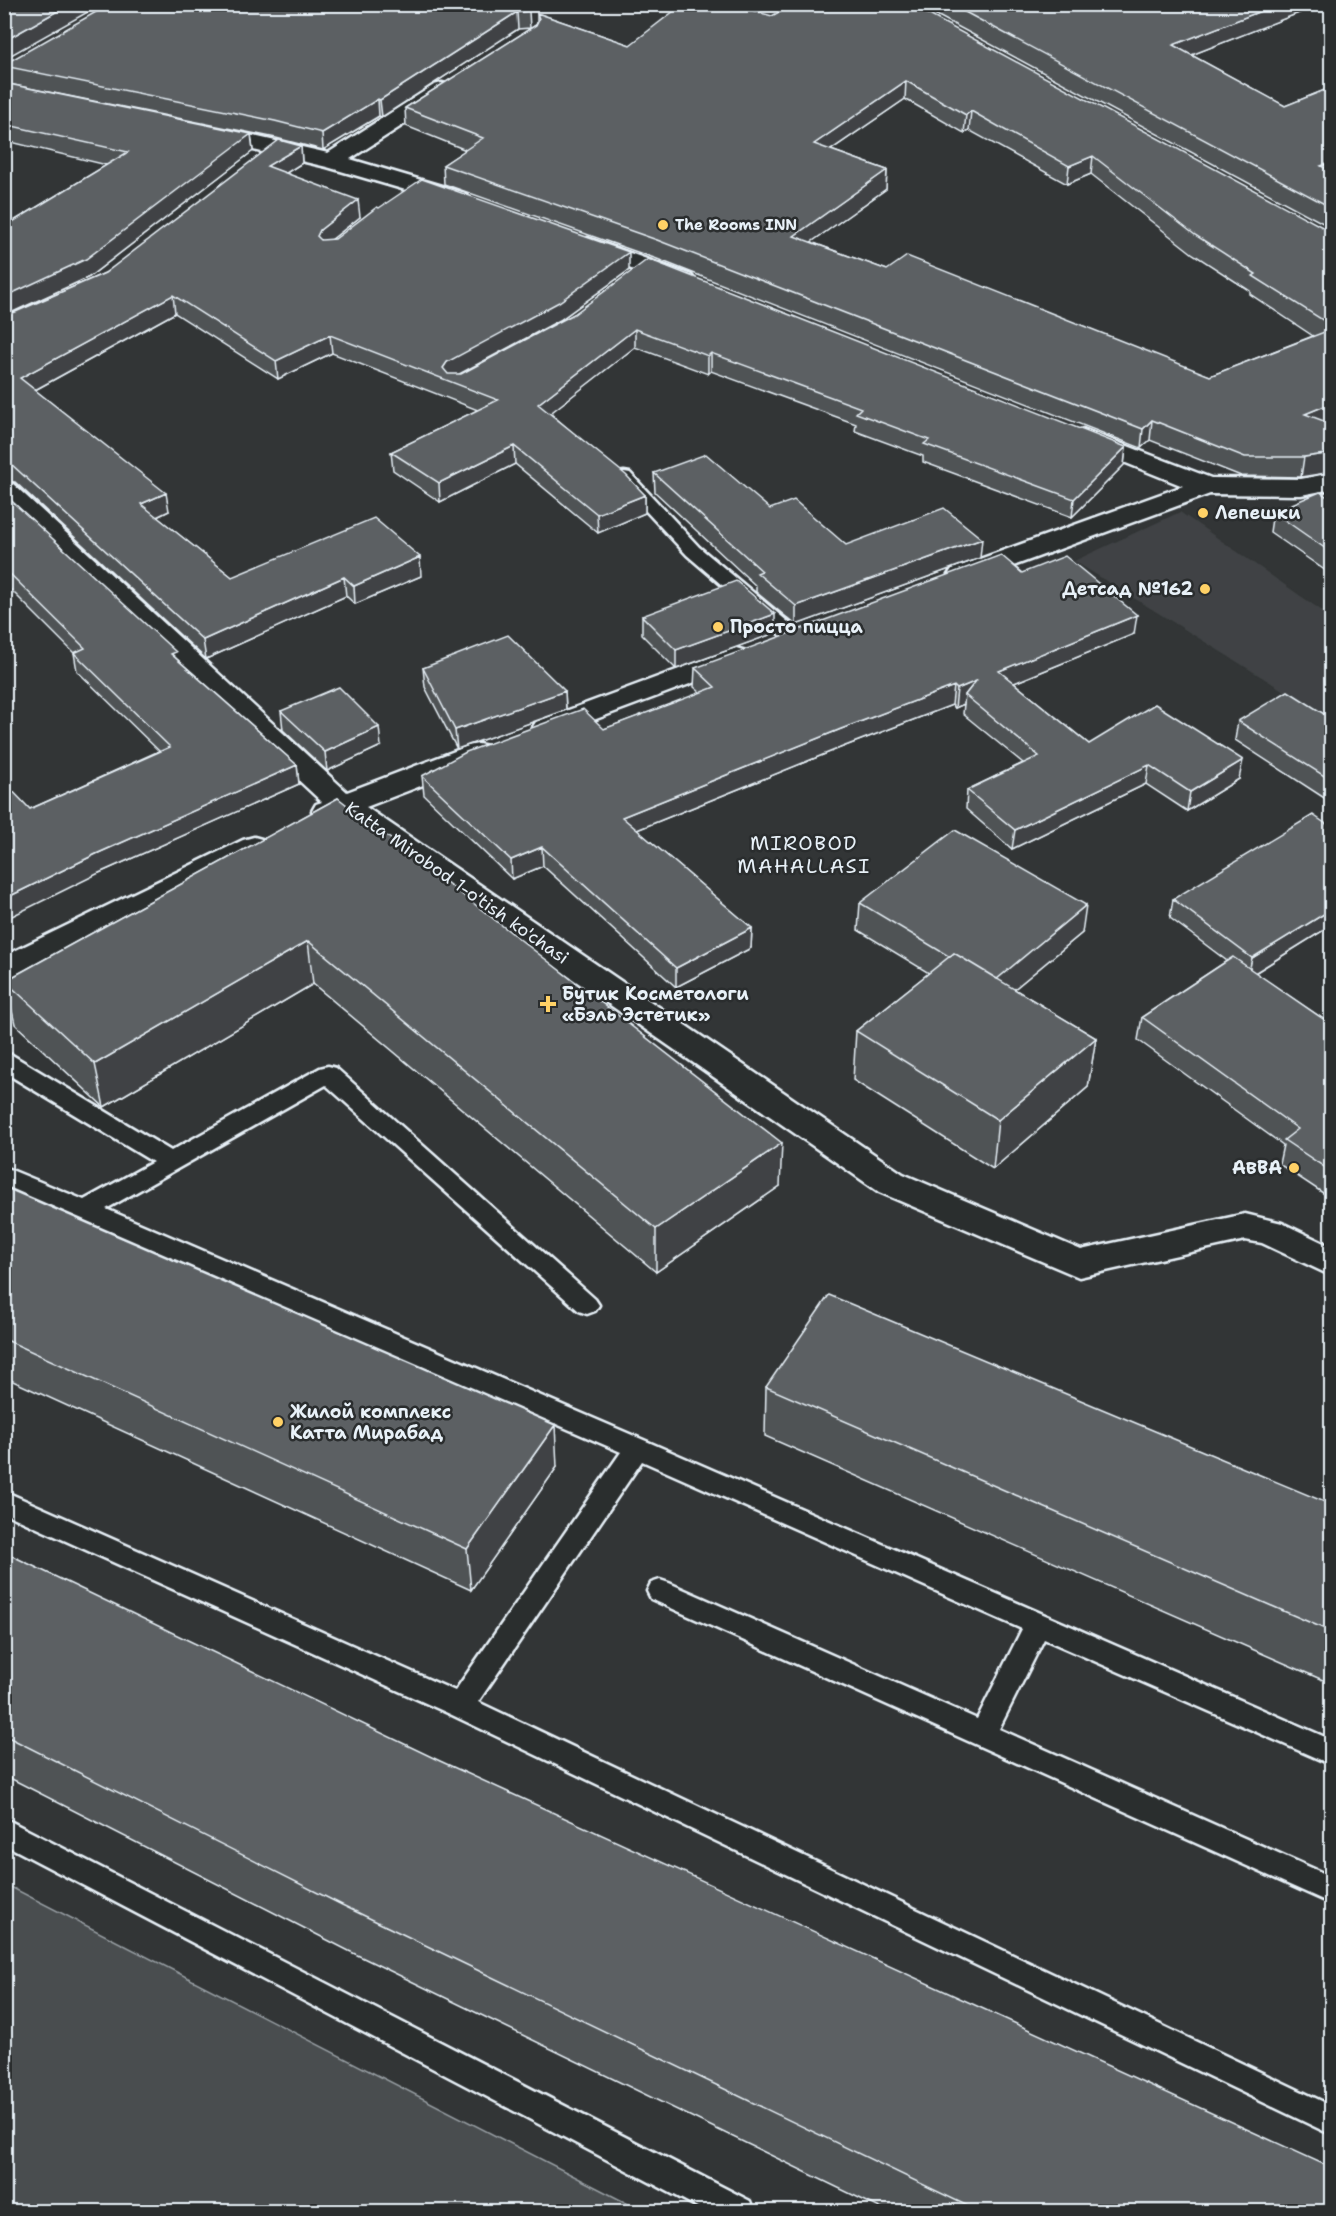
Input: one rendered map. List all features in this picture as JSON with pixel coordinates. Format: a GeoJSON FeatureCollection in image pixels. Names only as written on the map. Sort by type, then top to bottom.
{"type":"FeatureCollection","features":[{"type":"Feature","properties":{"kind":"street"},"geometry":{"type":"LineString","coordinates":[[332,161],[459,80]]}},
{"type":"Feature","properties":{"kind":"street"},"geometry":{"type":"LineString","coordinates":[[186,128],[267,154],[332,161],[407,190],[482,207]]}},
{"type":"Feature","properties":{"kind":"street"},"geometry":{"type":"LineString","coordinates":[[570,239],[639,273],[703,288]]}},
{"type":"Feature","properties":{"kind":"street"},"geometry":{"type":"LineString","coordinates":[[1064,430],[1207,486]]}},
{"type":"Feature","properties":{"kind":"street"},"geometry":{"type":"LineString","coordinates":[[938,584],[1207,486],[1301,487],[1332,481]]}},
{"type":"Feature","properties":{"kind":"street"},"geometry":{"type":"LineString","coordinates":[[1301,487],[1332,507]]}},
{"type":"Feature","properties":{"kind":"street","name":"Katta Mirobod 1-o'tish ko'chasi"},"geometry":{"type":"LineString","coordinates":[[4,490],[342,804],[891,1183],[1079,1264],[1245,1227],[1270,1232],[1332,1263]]}},
{"type":"Feature","properties":{"kind":"street"},"geometry":{"type":"LineString","coordinates":[[4,969],[342,804],[804,632]]}},
{"type":"Feature","properties":{"kind":"lane"},"geometry":{"type":"LineString","coordinates":[[621,474],[693,551],[804,632]]}},
{"type":"Feature","properties":{"kind":"lane"},"geometry":{"type":"LineString","coordinates":[[4,1061],[171,1162]]}},
{"type":"Feature","properties":{"kind":"lane"},"geometry":{"type":"LineString","coordinates":[[85,1210],[327,1074],[587,1305]]}},
{"type":"Feature","properties":{"kind":"lane"},"geometry":{"type":"LineString","coordinates":[[4,1175],[637,1448],[1332,1753]]}},
{"type":"Feature","properties":{"kind":"lane"},"geometry":{"type":"LineString","coordinates":[[460,1706],[637,1448]]}},
{"type":"Feature","properties":{"kind":"lane"},"geometry":{"type":"LineString","coordinates":[[4,1501],[460,1706],[1332,2121]]}},
{"type":"Feature","properties":{"kind":"lane"},"geometry":{"type":"LineString","coordinates":[[660,1591],[1332,1891]]}},
{"type":"Feature","properties":{"kind":"lane"},"geometry":{"type":"LineString","coordinates":[[983,1734],[1038,1624]]}},
{"type":"Feature","properties":{"kind":"lane"},"geometry":{"type":"LineString","coordinates":[[4,1830],[740,2211]]}},
{"type":"Feature","properties":{"kind":"shaded area","name":"Детсад №162"},"geometry":{"type":"Polygon","coordinates":[[[1180,512],[1331,617],[1331,704],[1318,712],[1074,561],[1180,512]]]}},
{"type":"Feature","properties":{"kind":"shaded area"},"geometry":{"type":"Polygon","coordinates":[[[5,1884],[642,2211],[5,2211],[5,1884]]]}},
{"type":"Feature","properties":{"kind":"building"},"geometry":{"type":"Polygon","coordinates":[[[4,4],[70,4],[4,41],[4,4]]]}},
{"type":"Feature","properties":{"kind":"building"},"geometry":{"type":"Polygon","coordinates":[[[110,4],[510,4],[529,11],[517,12],[380,100],[378,99],[322,133],[275,121],[4,66],[4,61],[10,61],[110,4]]]}},
{"type":"Feature","properties":{"kind":"building"},"geometry":{"type":"Polygon","coordinates":[[[683,4],[729,4],[772,16],[793,4],[909,4],[1326,229],[1332,230],[1332,326],[1253,276],[1256,274],[1195,235],[1093,156],[1069,166],[971,111],[966,115],[906,81],[814,144],[887,170],[794,236],[887,270],[907,256],[1210,376],[1332,329],[1332,403],[1305,414],[1332,424],[1332,453],[1304,457],[1245,457],[1152,420],[1143,429],[657,240],[443,165],[483,138],[405,108],[536,25],[539,19],[537,13],[630,45],[683,4]]]}},
{"type":"Feature","properties":{"kind":"building"},"geometry":{"type":"Polygon","coordinates":[[[950,4],[1279,4],[1173,45],[1285,106],[1332,87],[1332,162],[1321,166],[1332,172],[1332,208],[950,4]]]}},
{"type":"Feature","properties":{"kind":"building"},"geometry":{"type":"Polygon","coordinates":[[[4,83],[251,134],[86,259],[4,297],[4,227],[128,152],[8,125],[4,128],[4,83]]]}},
{"type":"Feature","properties":{"kind":"building"},"geometry":{"type":"Polygon","coordinates":[[[279,140],[301,146],[267,166],[358,200],[320,230],[317,236],[321,240],[335,239],[377,207],[379,208],[422,179],[629,252],[559,302],[447,362],[443,368],[448,374],[461,374],[574,314],[648,259],[1126,447],[1074,499],[924,444],[929,440],[856,413],[861,408],[711,353],[708,356],[635,329],[538,404],[626,475],[645,495],[597,514],[514,446],[439,483],[391,452],[498,400],[330,335],[276,361],[173,295],[20,378],[166,493],[141,504],[232,577],[374,518],[420,557],[354,586],[344,577],[203,640],[11,464],[4,463],[4,317],[105,273],[279,140]]]}},
{"type":"Feature","properties":{"kind":"building"},"geometry":{"type":"Polygon","coordinates":[[[706,454],[770,509],[794,500],[846,545],[944,508],[982,539],[796,606],[757,573],[762,571],[654,473],[706,454]]]}},
{"type":"Feature","properties":{"kind":"building"},"geometry":{"type":"Polygon","coordinates":[[[1320,492],[1326,496],[1332,496],[1332,550],[1329,551],[1273,512],[1320,492]]]}},
{"type":"Feature","properties":{"kind":"building"},"geometry":{"type":"Polygon","coordinates":[[[4,494],[176,652],[171,654],[297,765],[96,854],[4,899],[4,782],[30,809],[170,747],[74,653],[85,648],[4,568],[4,494]]]}},
{"type":"Feature","properties":{"kind":"building"},"geometry":{"type":"Polygon","coordinates":[[[1001,555],[1022,573],[1065,556],[1137,615],[999,671],[1089,744],[1155,704],[1243,760],[1190,792],[1149,765],[1015,830],[967,790],[1039,756],[965,695],[976,681],[957,689],[954,686],[622,817],[752,928],[676,968],[542,847],[511,860],[422,776],[466,752],[583,709],[604,729],[715,687],[695,668],[1001,555]]]}},
{"type":"Feature","properties":{"kind":"building"},"geometry":{"type":"Polygon","coordinates":[[[736,581],[775,614],[676,650],[642,616],[736,581]]]}},
{"type":"Feature","properties":{"kind":"building"},"geometry":{"type":"Polygon","coordinates":[[[508,635],[565,691],[455,730],[423,668],[508,635]]]}},
{"type":"Feature","properties":{"kind":"building"},"geometry":{"type":"Polygon","coordinates":[[[339,687],[379,727],[325,752],[281,711],[339,687]]]}},
{"type":"Feature","properties":{"kind":"building"},"geometry":{"type":"Polygon","coordinates":[[[1288,691],[1332,719],[1332,781],[1238,721],[1288,691]]]}},
{"type":"Feature","properties":{"kind":"building"},"geometry":{"type":"Polygon","coordinates":[[[338,798],[782,1143],[656,1229],[308,941],[95,1064],[5,981],[338,798]]]}},
{"type":"Feature","properties":{"kind":"building"},"geometry":{"type":"Polygon","coordinates":[[[1313,815],[1332,828],[1332,909],[1252,958],[1173,899],[1313,815]]]}},
{"type":"Feature","properties":{"kind":"building"},"geometry":{"type":"Polygon","coordinates":[[[955,830],[1086,905],[997,979],[954,953],[950,957],[860,903],[955,830]]]}},
{"type":"Feature","properties":{"kind":"building"},"geometry":{"type":"Polygon","coordinates":[[[954,953],[1096,1038],[998,1120],[856,1031],[954,953]]]}},
{"type":"Feature","properties":{"kind":"building"},"geometry":{"type":"Polygon","coordinates":[[[1233,957],[1332,1025],[1332,1035],[1325,1039],[1332,1043],[1332,1172],[1284,1140],[1298,1129],[1142,1017],[1233,957]]]}},
{"type":"Feature","properties":{"kind":"building","name":"Жилой комплекс Катта Мирабад"},"geometry":{"type":"Polygon","coordinates":[[[4,1187],[555,1425],[467,1549],[4,1339],[4,1187]]]}},
{"type":"Feature","properties":{"kind":"building"},"geometry":{"type":"Polygon","coordinates":[[[829,1295],[1332,1505],[1332,1632],[766,1387],[829,1295]]]}},
{"type":"Feature","properties":{"kind":"building"},"geometry":{"type":"Polygon","coordinates":[[[4,1552],[440,1761],[1332,2168],[1332,2211],[978,2211],[342,1905],[4,1735],[4,1552]]]}},
{"type":"Feature","properties":{"kind":"place","name":"The Rooms INN"},"geometry":{"type":"Point","coordinates":[663,225]}},
{"type":"Feature","properties":{"kind":"place","name":"Лепешки"},"geometry":{"type":"Point","coordinates":[1203,513]}},
{"type":"Feature","properties":{"kind":"place","name":"Детсад №162"},"geometry":{"type":"Point","coordinates":[1205,589]}},
{"type":"Feature","properties":{"kind":"place","name":"Просто пицца"},"geometry":{"type":"Point","coordinates":[718,627]}},
{"type":"Feature","properties":{"kind":"place","name":"Бутик Косметологи «Бэль Эстетик»"},"geometry":{"type":"Point","coordinates":[548,1004]}},
{"type":"Feature","properties":{"kind":"place","name":"ABBA"},"geometry":{"type":"Point","coordinates":[1294,1168]}},
{"type":"Feature","properties":{"kind":"place","name":"Жилой комплекс Катта Мирабад"},"geometry":{"type":"Point","coordinates":[278,1422]}},
{"type":"Feature","properties":{"kind":"district","name":"MIROBOD MAHALLASI"},"geometry":{"type":"Point","coordinates":[804,854]}}]}
